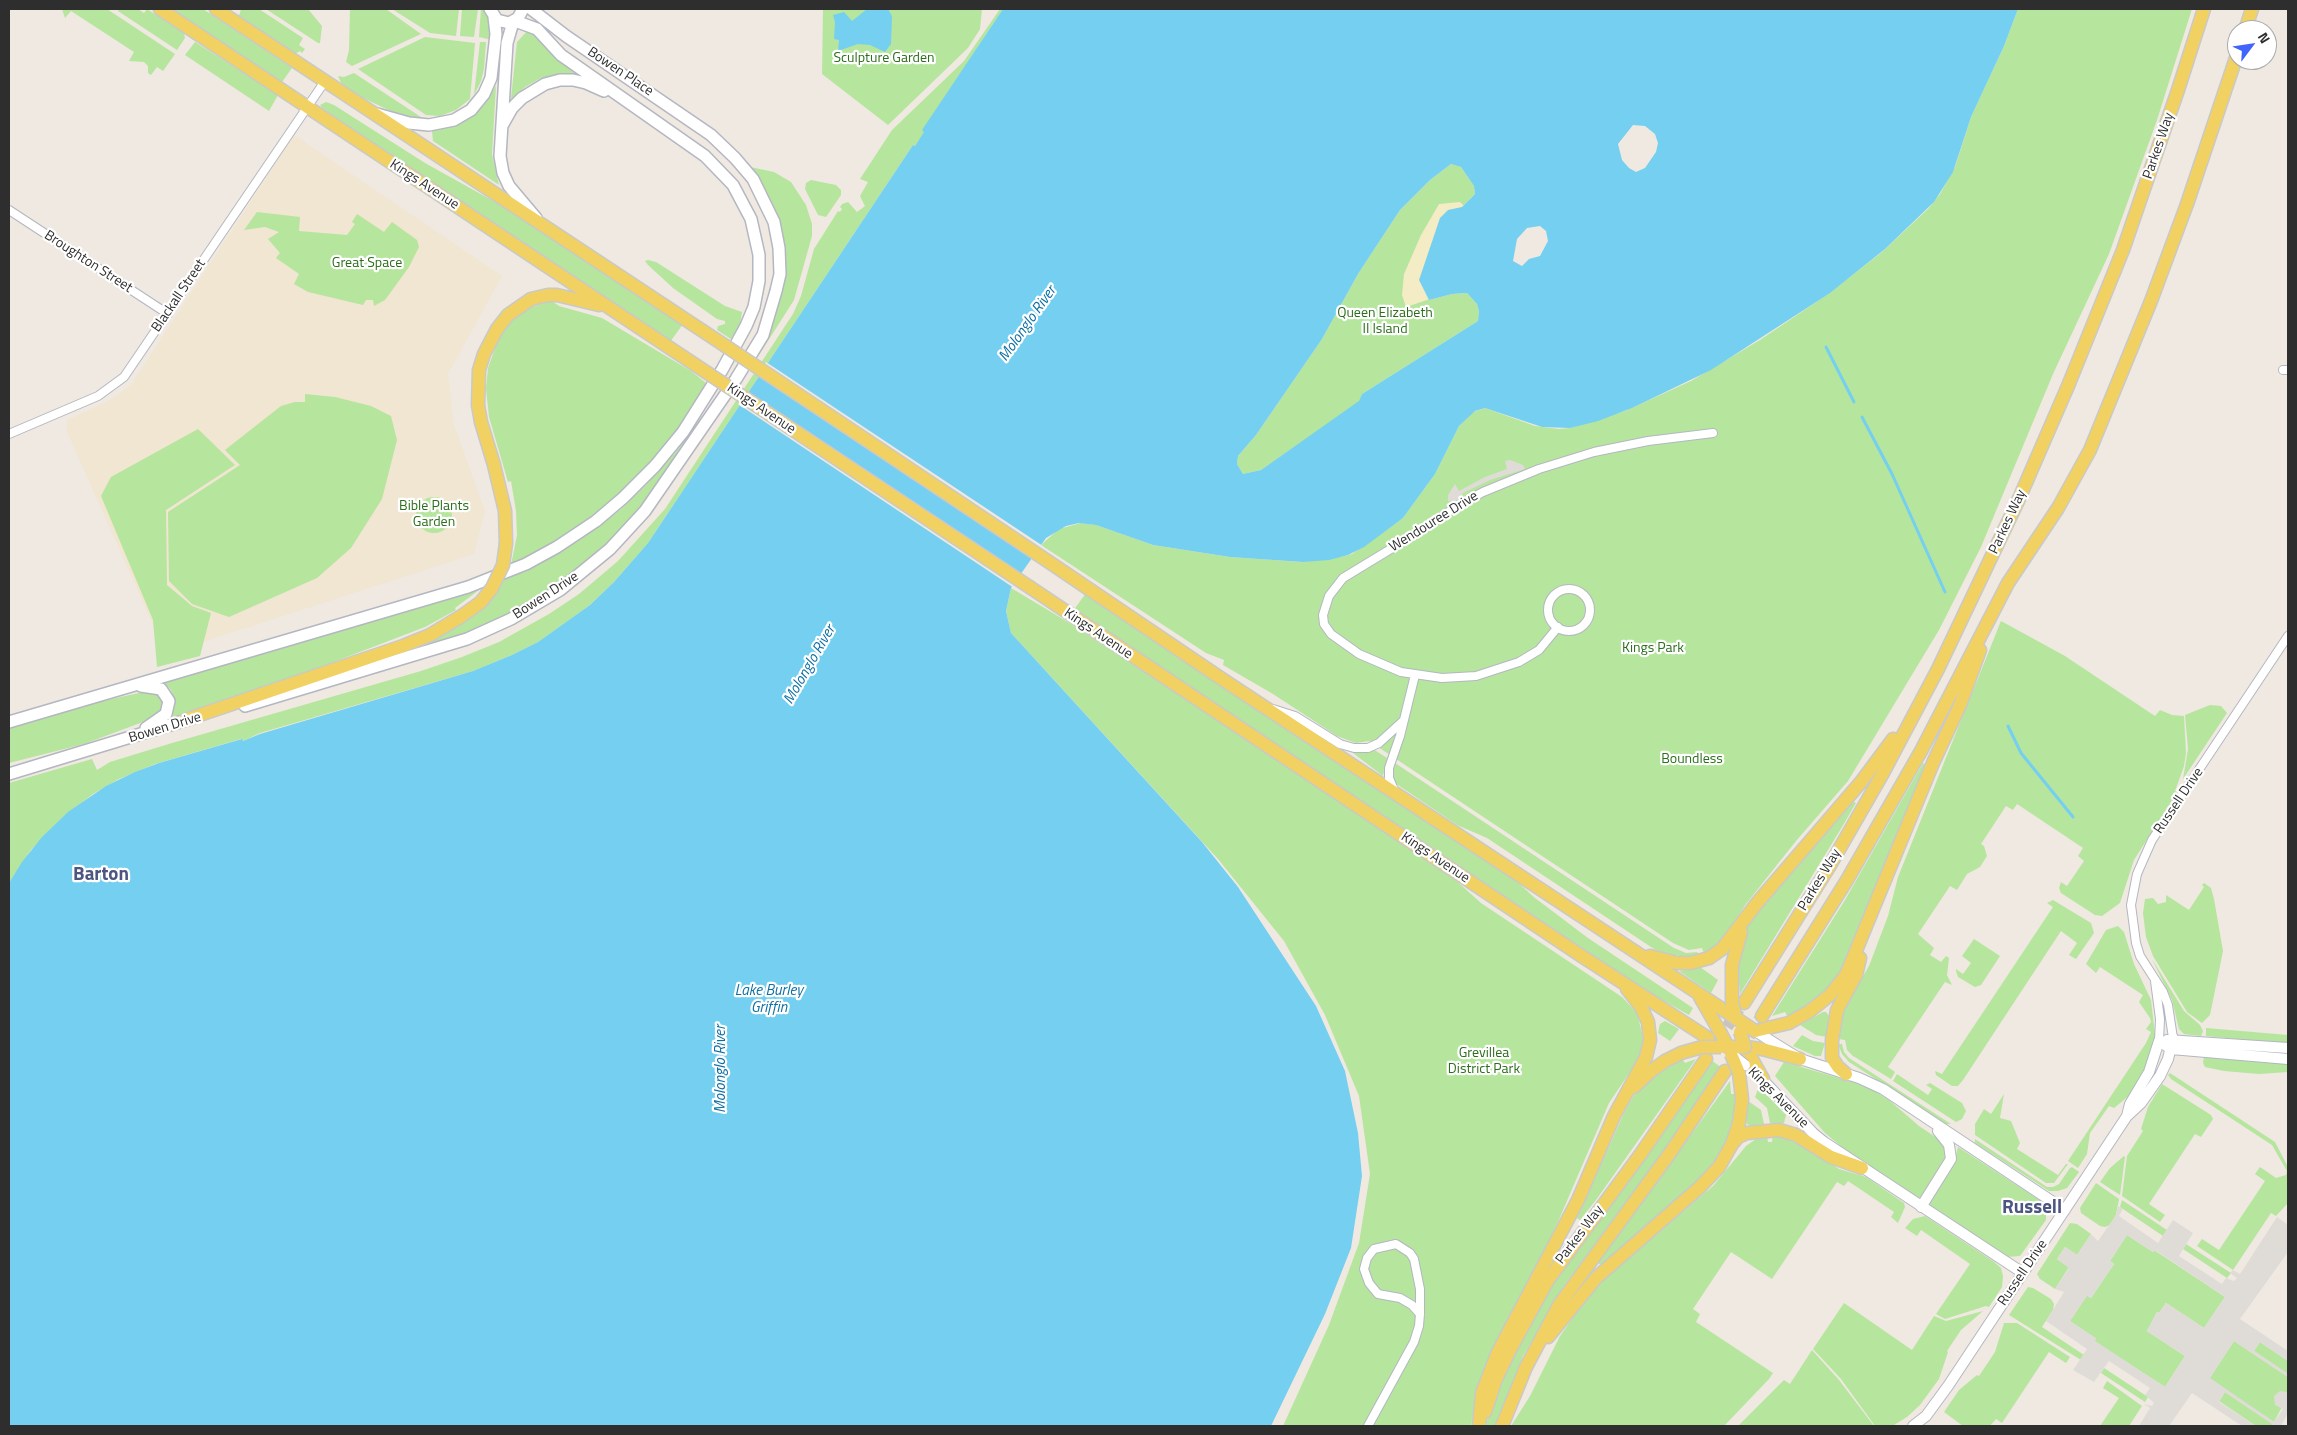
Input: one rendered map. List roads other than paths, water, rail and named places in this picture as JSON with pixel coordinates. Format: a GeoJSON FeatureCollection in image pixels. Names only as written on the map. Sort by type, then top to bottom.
{"type":"FeatureCollection","features":[{"type":"Feature","properties":{"kind":"main road","name":"Kings Avenue"},"geometry":{"type":"LineString","coordinates":[[160,9],[1031,588],[1083,625],[1619,980],[1711,1038]]}},
{"type":"Feature","properties":{"kind":"main road"},"geometry":{"type":"LineString","coordinates":[[216,9],[724,345],[1395,794],[1636,951],[1697,993],[1734,1009],[1763,1032]]}},
{"type":"Feature","properties":{"kind":"main road"},"geometry":{"type":"LineString","coordinates":[[524,9],[521,15],[514,21],[507,43],[500,156],[505,178],[514,192],[542,224]]}},
{"type":"Feature","properties":{"kind":"main road","name":"Bowen Place"},"geometry":{"type":"LineString","coordinates":[[531,9],[715,138]]}},
{"type":"Feature","properties":{"kind":"main road","name":"Parkes Way"},"geometry":{"type":"LineString","coordinates":[[1734,1009],[1838,851],[1883,773],[1981,581],[2068,386],[2136,214],[2204,9]]}},
{"type":"Feature","properties":{"kind":"main road"},"geometry":{"type":"LineString","coordinates":[[372,112],[409,123],[429,125],[454,120],[471,110],[484,94],[491,78],[496,34],[492,13]]}},
{"type":"Feature","properties":{"kind":"main road","name":"Bowen Place"},"geometry":{"type":"LineString","coordinates":[[134,685],[468,587],[526,564],[556,547],[596,521],[623,498],[655,466],[698,410],[746,326],[754,307],[759,281],[756,238],[752,219],[734,185],[718,168],[689,143],[628,103],[561,55],[537,29],[514,21],[505,23],[492,13]]}},
{"type":"Feature","properties":{"kind":"main road","name":"Parkes Way"},"geometry":{"type":"LineString","coordinates":[[1762,1016],[1867,846],[1921,751],[2008,583],[2058,508],[2090,450],[2157,284],[2232,70]]}},
{"type":"Feature","properties":{"kind":"main road"},"geometry":{"type":"LineString","coordinates":[[500,137],[505,120],[517,103],[532,90],[553,81],[566,80],[586,83],[628,103]]}},
{"type":"Feature","properties":{"kind":"main road","name":"Bowen Drive"},"geometry":{"type":"LineString","coordinates":[[9,774],[129,739],[185,720],[298,691],[474,637],[504,623],[546,599],[584,572],[616,543],[645,511],[672,475],[736,379],[763,334],[769,319],[780,274],[777,235],[769,208],[745,168],[715,138]]}},
{"type":"Feature","properties":{"kind":"main road"},"geometry":{"type":"LineString","coordinates":[[185,720],[430,635],[481,602],[492,588],[503,565],[506,543],[504,503],[478,405],[479,370],[484,354],[497,329],[508,314],[531,299],[548,294],[557,295],[609,308]]}},
{"type":"Feature","properties":{"kind":"main road"},"geometry":{"type":"LineString","coordinates":[[1624,1098],[1657,1066],[1711,1038],[1740,1032],[1763,1032],[1789,1023],[1816,1007],[1830,995],[1846,975],[1933,763],[1967,686],[1994,610]]}},
{"type":"Feature","properties":{"kind":"main road"},"geometry":{"type":"LineString","coordinates":[[9,722],[134,685],[161,689],[167,695],[169,707],[162,718],[129,739]]}},
{"type":"Feature","properties":{"kind":"main road"},"geometry":{"type":"LineString","coordinates":[[1636,951],[1677,963],[1704,960],[1722,949],[1750,911],[1865,777],[1929,686]]}},
{"type":"Feature","properties":{"kind":"main road"},"geometry":{"type":"LineString","coordinates":[[1732,1144],[1741,1110],[1747,1058],[1734,1009],[1730,978],[1733,956],[1739,935],[1750,911]]}},
{"type":"Feature","properties":{"kind":"main road"},"geometry":{"type":"LineString","coordinates":[[1846,1074],[1832,1058],[1832,1040],[1839,1003],[1858,972],[1861,941]]}},
{"type":"Feature","properties":{"kind":"main road"},"geometry":{"type":"LineString","coordinates":[[1480,1426],[1482,1393],[1498,1352],[1578,1200],[1624,1098],[1646,1057],[1650,1031],[1642,1007],[1619,980]]}},
{"type":"Feature","properties":{"kind":"main road"},"geometry":{"type":"LineString","coordinates":[[1697,993],[1711,1038],[1727,1049],[1747,1058],[1800,1060]]}},
{"type":"Feature","properties":{"kind":"main road"},"geometry":{"type":"LineString","coordinates":[[1711,1038],[1727,1049],[1747,1058],[1763,1079]]}},
{"type":"Feature","properties":{"kind":"main road","name":"Parkes Way"},"geometry":{"type":"LineString","coordinates":[[1480,1426],[1496,1379],[1524,1322],[1548,1280],[1655,1133],[1711,1038]]}},
{"type":"Feature","properties":{"kind":"main road","name":"Parkes Way"},"geometry":{"type":"LineString","coordinates":[[1526,1367],[1548,1322],[1567,1292],[1670,1153],[1725,1071]]}},
{"type":"Feature","properties":{"kind":"main road"},"geometry":{"type":"LineString","coordinates":[[1502,1426],[1526,1367],[1585,1290],[1610,1265],[1711,1176],[1738,1137],[1747,1132],[1779,1130],[1796,1136],[1836,1159],[1862,1168]]}},
{"type":"Feature","properties":{"kind":"street","name":"Blackall Street"},"geometry":{"type":"LineString","coordinates":[[9,434],[98,396],[114,386],[133,366],[325,81]]}},
{"type":"Feature","properties":{"kind":"street","name":"Broughton Street"},"geometry":{"type":"LineString","coordinates":[[9,210],[168,314]]}},
{"type":"Feature","properties":{"kind":"street","name":"Wendouree Drive"},"geometry":{"type":"LineString","coordinates":[[1558,627],[1536,652],[1501,669],[1459,678],[1415,675],[1392,670],[1359,654],[1338,640],[1327,629],[1323,617],[1332,590],[1343,578],[1461,504],[1526,474],[1583,454],[1615,446],[1713,433]]}},
{"type":"Feature","properties":{"kind":"street"},"geometry":{"type":"LineString","coordinates":[[1563,590],[1579,592],[1589,605],[1589,615],[1586,621],[1573,631],[1558,627],[1549,614],[1552,598],[1563,590]]}},
{"type":"Feature","properties":{"kind":"street","name":"Russell Drive"},"geometry":{"type":"LineString","coordinates":[[1914,1426],[1926,1416],[1948,1386],[2127,1116],[2136,1108],[2160,1076],[2172,1044],[2168,1005],[2163,992],[2138,950],[2132,921],[2133,892],[2141,861],[2152,840],[2288,636]]}},
{"type":"Feature","properties":{"kind":"street"},"geometry":{"type":"LineString","coordinates":[[1395,794],[1388,770],[1415,675]]}},
{"type":"Feature","properties":{"kind":"street"},"geometry":{"type":"LineString","coordinates":[[1263,706],[1295,716],[1340,744],[1354,748],[1368,748],[1379,743],[1402,722]]}},
{"type":"Feature","properties":{"kind":"street","name":"Russell Drive"},"geometry":{"type":"LineString","coordinates":[[2127,1116],[2130,1104],[2149,1072],[2158,1041],[2160,1019],[2155,981]]}},
{"type":"Feature","properties":{"kind":"street"},"geometry":{"type":"LineString","coordinates":[[1763,1032],[1800,1060],[1846,1074],[1882,1089],[2065,1210]]}},
{"type":"Feature","properties":{"kind":"street"},"geometry":{"type":"LineString","coordinates":[[2158,1041],[2288,1059]]}},
{"type":"Feature","properties":{"kind":"street"},"geometry":{"type":"LineString","coordinates":[[2172,1044],[2288,1048]]}},
{"type":"Feature","properties":{"kind":"street","name":"Kings Avenue"},"geometry":{"type":"LineString","coordinates":[[1763,1079],[1812,1133],[2022,1273]]}},
{"type":"Feature","properties":{"kind":"street"},"geometry":{"type":"LineString","coordinates":[[1921,1207],[1951,1158],[1947,1141],[1931,1122]]}},
{"type":"Feature","properties":{"kind":"street"},"geometry":{"type":"LineString","coordinates":[[1368,1426],[1414,1342],[1419,1326],[1420,1314],[1420,1289],[1414,1259],[1410,1253],[1396,1244],[1374,1249],[1367,1258],[1364,1269],[1372,1289],[1378,1294],[1400,1298],[1412,1305],[1420,1314]]}},
{"type":"Feature","properties":{"kind":"water"},"geometry":{"type":"Polygon","coordinates":[[[867,9],[888,9],[892,16],[891,44],[885,52],[870,45],[858,44],[838,51],[839,40],[834,39],[835,22],[833,15],[844,12],[852,21],[867,9]]]}},
{"type":"Feature","properties":{"kind":"water","name":"Lake Burley Griffin"},"geometry":{"type":"Polygon","coordinates":[[[1003,9],[2018,9],[2004,46],[1971,117],[1953,172],[1934,202],[1885,249],[1830,293],[1711,370],[1632,408],[1598,421],[1570,428],[1542,427],[1485,408],[1475,411],[1459,426],[1435,474],[1403,518],[1364,547],[1348,555],[1329,560],[1303,562],[1230,557],[1153,545],[1096,525],[1079,523],[1066,526],[1046,538],[1011,588],[1006,611],[1011,633],[1202,842],[1238,887],[1316,1006],[1345,1071],[1358,1133],[1362,1176],[1351,1248],[1325,1314],[1271,1426],[9,1426],[9,883],[22,862],[42,837],[68,812],[106,786],[135,772],[159,763],[242,739],[243,741],[260,734],[473,671],[538,642],[590,605],[614,582],[648,543],[913,145],[915,146],[924,132],[922,130],[1003,9]],[[1633,125],[1618,144],[1622,160],[1629,168],[1636,172],[1645,168],[1656,152],[1658,143],[1655,134],[1645,126],[1633,125]],[[1451,164],[1430,180],[1400,210],[1358,274],[1322,339],[1256,435],[1238,456],[1237,464],[1243,474],[1261,470],[1359,401],[1362,394],[1478,321],[1479,311],[1477,304],[1467,293],[1452,294],[1429,300],[1419,280],[1440,218],[1448,210],[1462,207],[1475,194],[1474,186],[1461,167],[1451,164]],[[1540,226],[1527,228],[1517,239],[1513,261],[1522,266],[1529,259],[1540,256],[1548,241],[1546,231],[1540,226]]]}},
{"type":"Feature","properties":{"kind":"waterway"},"geometry":{"type":"LineString","coordinates":[[1826,347],[1854,402]]}},
{"type":"Feature","properties":{"kind":"waterway"},"geometry":{"type":"LineString","coordinates":[[1862,417],[1892,474],[1945,592]]}},
{"type":"Feature","properties":{"kind":"waterway"},"geometry":{"type":"LineString","coordinates":[[2008,726],[2021,753],[2073,817]]}},
{"type":"Feature","properties":{"kind":"tunnel"},"geometry":{"type":"LineString","coordinates":[[1717,1042],[1739,1009]]}},
{"type":"Feature","properties":{"kind":"tunnel"},"geometry":{"type":"LineString","coordinates":[[1739,1051],[1762,1016]]}},
{"type":"Feature","properties":{"kind":"district","name":"Barton"},"geometry":{"type":"Point","coordinates":[101,875]}},
{"type":"Feature","properties":{"kind":"district","name":"Russell"},"geometry":{"type":"Point","coordinates":[2032,1208]}},
{"type":"Feature","properties":{"kind":"park label","name":"Sculpture Garden"},"geometry":{"type":"Point","coordinates":[884,59]}},
{"type":"Feature","properties":{"kind":"park label","name":"Great Space"},"geometry":{"type":"Point","coordinates":[367,264]}},
{"type":"Feature","properties":{"kind":"park label","name":"Queen Elizabeth II Island"},"geometry":{"type":"Point","coordinates":[1385,322]}},
{"type":"Feature","properties":{"kind":"park label","name":"Bible Plants Garden"},"geometry":{"type":"Point","coordinates":[434,516]}},
{"type":"Feature","properties":{"kind":"park label","name":"Kings Park"},"geometry":{"type":"Point","coordinates":[1653,649]}},
{"type":"Feature","properties":{"kind":"park label","name":"Boundless"},"geometry":{"type":"Point","coordinates":[1692,760]}},
{"type":"Feature","properties":{"kind":"park label","name":"Grevillea District Park"},"geometry":{"type":"Point","coordinates":[1484,1062]}},
{"type":"Feature","properties":{"kind":"water label","name":"Molonglo River"},"geometry":{"type":"Point","coordinates":[1028,324]}},
{"type":"Feature","properties":{"kind":"water label","name":"Molonglo River"},"geometry":{"type":"Point","coordinates":[810,665]}},
{"type":"Feature","properties":{"kind":"water label","name":"Molonglo River"},"geometry":{"type":"Point","coordinates":[721,1069]}}]}
